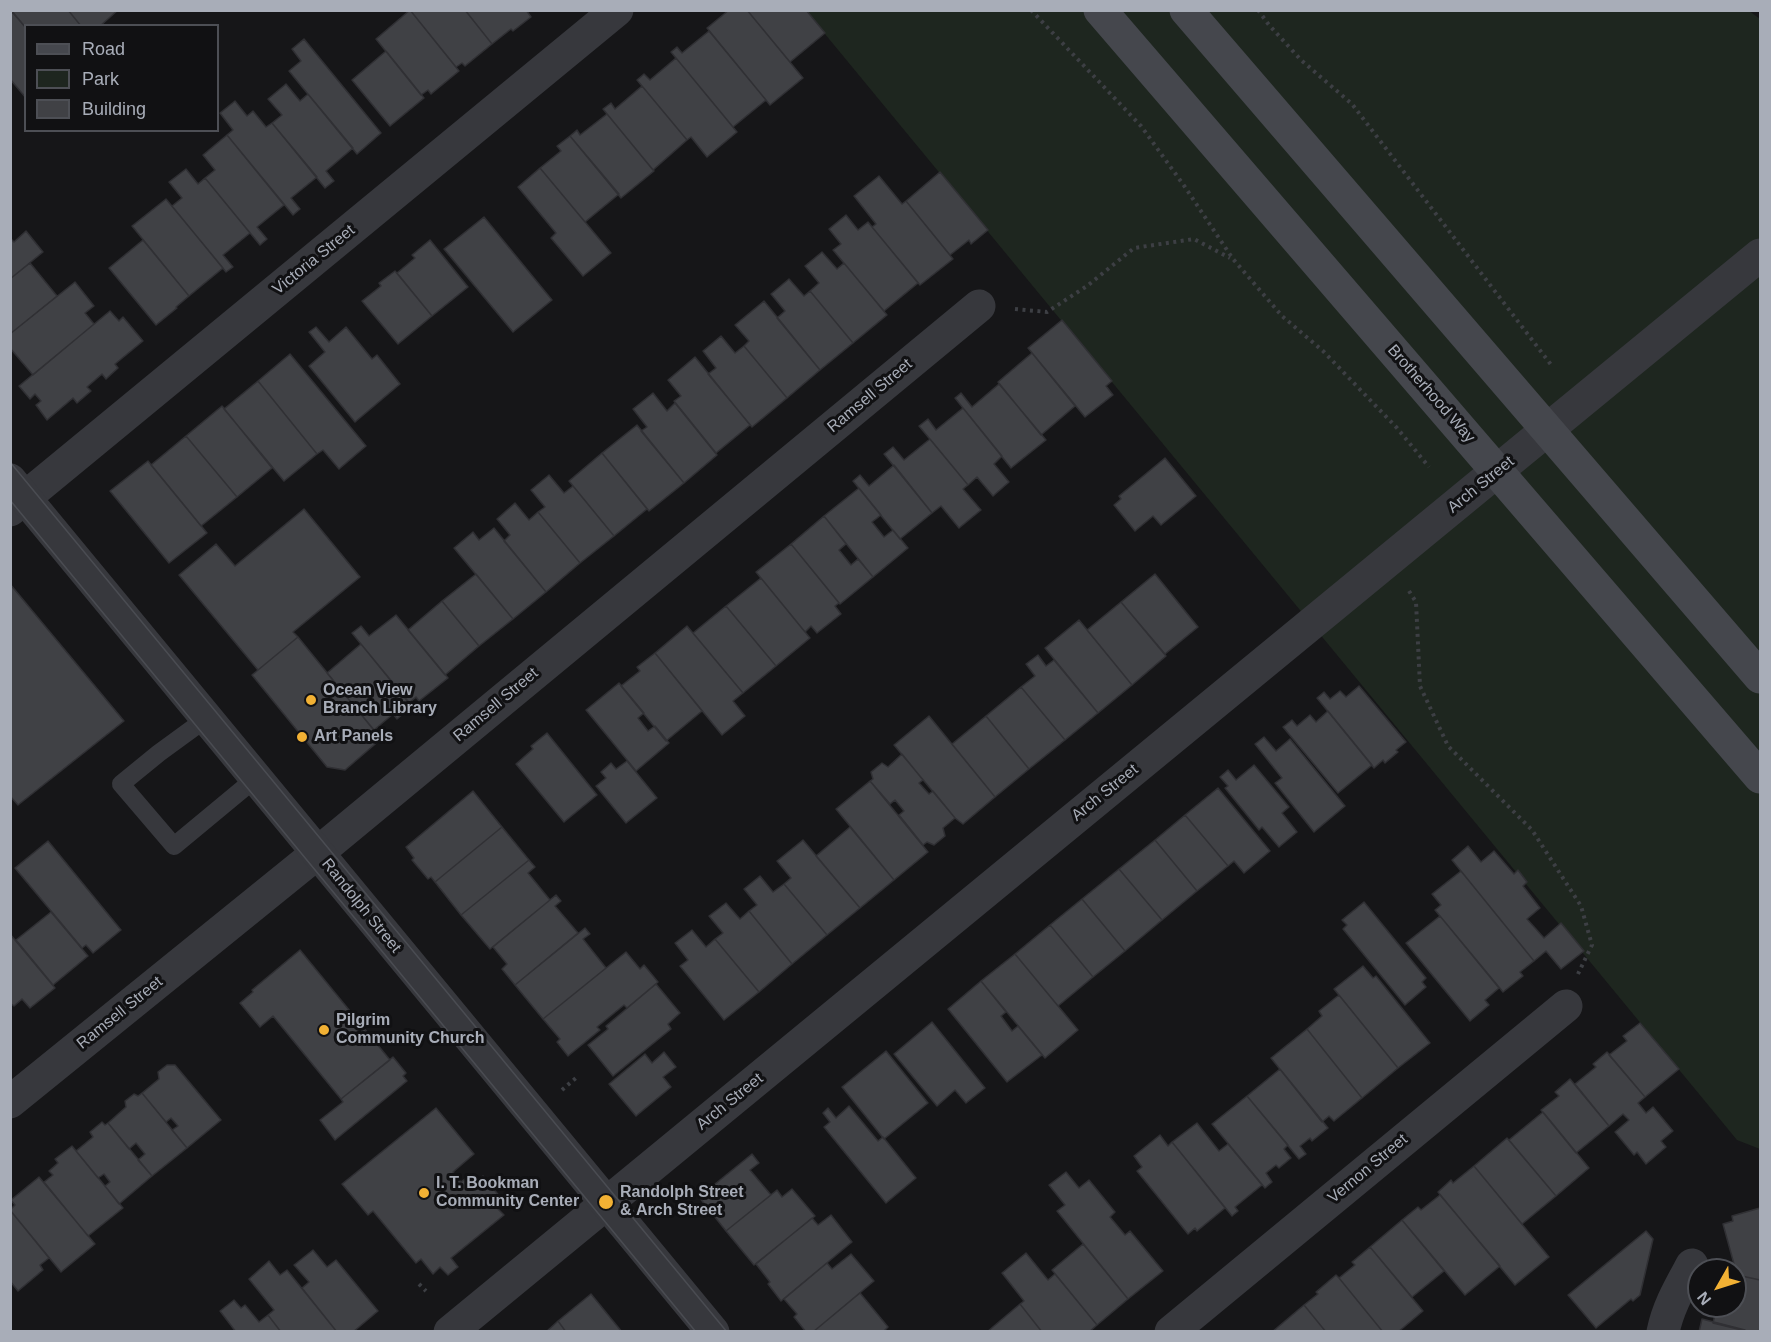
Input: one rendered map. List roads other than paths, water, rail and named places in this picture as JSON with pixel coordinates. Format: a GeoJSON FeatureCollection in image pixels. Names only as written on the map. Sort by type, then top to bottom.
{"type":"FeatureCollection","features":[{"type":"Feature","properties":{"kind":"main road","name":"Brotherhood Way"},"geometry":{"type":"LineString","coordinates":[[1100,10],[1761,777]]}},
{"type":"Feature","properties":{"kind":"main road"},"geometry":{"type":"LineString","coordinates":[[1186,10],[1761,677]]}},
{"type":"Feature","properties":{"kind":"street","name":"Victoria Street"},"geometry":{"type":"LineString","coordinates":[[15,496],[617,10]]}},
{"type":"Feature","properties":{"kind":"street","name":"Arch Street"},"geometry":{"type":"LineString","coordinates":[[450,1332],[1761,255]]}},
{"type":"Feature","properties":{"kind":"street","name":"Ramsell Street"},"geometry":{"type":"LineString","coordinates":[[10,1102],[317,853],[979,306]]}},
{"type":"Feature","properties":{"kind":"street","name":"Randolph Street"},"geometry":{"type":"LineString","coordinates":[[15,496],[207,718],[713,1332]]}},
{"type":"Feature","properties":{"kind":"street","name":"Vernon Street"},"geometry":{"type":"LineString","coordinates":[[1171,1332],[1566,1006]]}},
{"type":"Feature","properties":{"kind":"street"},"geometry":{"type":"LineString","coordinates":[[1662,1332],[1667,1314],[1687,1274]]}},
{"type":"Feature","properties":{"kind":"lane"},"geometry":{"type":"LineString","coordinates":[[207,718],[121,784],[174,846],[256,778]]}},
{"type":"Feature","properties":{"kind":"tram line"},"geometry":{"type":"LineString","coordinates":[[10,462],[727,1332]]}},
{"type":"Feature","properties":{"kind":"tram line"},"geometry":{"type":"LineString","coordinates":[[10,500],[696,1332]]}},
{"type":"Feature","properties":{"kind":"place","name":"Ocean View Branch Library"},"geometry":{"type":"Point","coordinates":[311,700]}},
{"type":"Feature","properties":{"kind":"place","name":"Art Panels"},"geometry":{"type":"Point","coordinates":[302,737]}},
{"type":"Feature","properties":{"kind":"place","name":"Pilgrim Community Church"},"geometry":{"type":"Point","coordinates":[324,1030]}},
{"type":"Feature","properties":{"kind":"place","name":"I. T. Bookman Community Center"},"geometry":{"type":"Point","coordinates":[424,1193]}},
{"type":"Feature","properties":{"kind":"place","name":"Randolph Street & Arch Street"},"geometry":{"type":"Point","coordinates":[606,1202]}}]}
